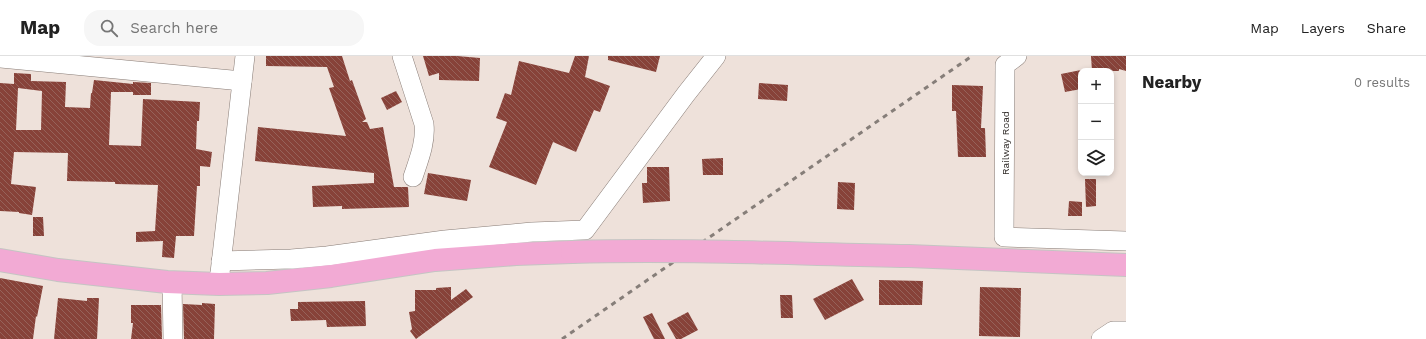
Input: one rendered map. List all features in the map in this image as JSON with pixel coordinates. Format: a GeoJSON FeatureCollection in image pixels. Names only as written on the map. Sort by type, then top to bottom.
{"type":"FeatureCollection","features":[{"type":"Feature","properties":{"kind":"main road"},"geometry":{"type":"LineString","coordinates":[[0,260],[58,270],[172,283],[219,284],[267,283],[329,266],[516,254],[628,250],[909,256],[1126,265]]}},
{"type":"Feature","properties":{"kind":"street"},"geometry":{"type":"LineString","coordinates":[[219,284],[245,56]]}},
{"type":"Feature","properties":{"kind":"street"},"geometry":{"type":"LineString","coordinates":[[402,56],[424,124],[425,134],[423,147],[413,177]]}},
{"type":"Feature","properties":{"kind":"street"},"geometry":{"type":"LineString","coordinates":[[221,261],[291,259],[329,266],[445,240],[532,232],[585,230],[716,56]]}},
{"type":"Feature","properties":{"kind":"street","name":"Railway Road"},"geometry":{"type":"LineString","coordinates":[[1018,56],[1005,65],[1004,237],[1126,241]]}},
{"type":"Feature","properties":{"kind":"street"},"geometry":{"type":"LineString","coordinates":[[0,58],[242,81]]}},
{"type":"Feature","properties":{"kind":"street"},"geometry":{"type":"LineString","coordinates":[[172,283],[173,339]]}},
{"type":"Feature","properties":{"kind":"street"},"geometry":{"type":"LineString","coordinates":[[1101,339],[1113,331],[1126,331]]}},
{"type":"Feature","properties":{"kind":"building"},"geometry":{"type":"Polygon","coordinates":[[[266,56],[342,56],[350,81],[352,80],[366,119],[362,122],[367,122],[370,129],[383,127],[394,187],[408,187],[409,207],[342,209],[342,206],[313,207],[312,186],[374,183],[374,173],[255,161],[258,127],[346,136],[329,88],[334,87],[327,67],[266,66],[266,56]]]}},
{"type":"Feature","properties":{"kind":"building"},"geometry":{"type":"Polygon","coordinates":[[[423,56],[480,58],[479,81],[439,80],[439,73],[429,76],[423,56]]]}},
{"type":"Feature","properties":{"kind":"building"},"geometry":{"type":"Polygon","coordinates":[[[575,56],[589,56],[585,77],[610,86],[600,112],[594,110],[576,152],[553,142],[536,185],[489,167],[507,122],[496,118],[505,93],[511,95],[519,61],[569,73],[575,56]]]}},
{"type":"Feature","properties":{"kind":"building"},"geometry":{"type":"Polygon","coordinates":[[[608,56],[660,56],[656,72],[608,60],[608,56]]]}},
{"type":"Feature","properties":{"kind":"building"},"geometry":{"type":"Polygon","coordinates":[[[1091,56],[1126,56],[1126,71],[1119,69],[1119,71],[1114,71],[1114,68],[1092,68],[1091,56]]]}},
{"type":"Feature","properties":{"kind":"building"},"geometry":{"type":"Polygon","coordinates":[[[1078,71],[1078,90],[1065,92],[1061,74],[1078,71]]]}},
{"type":"Feature","properties":{"kind":"building"},"geometry":{"type":"Polygon","coordinates":[[[14,73],[31,74],[31,81],[66,82],[65,107],[90,108],[94,80],[133,84],[133,82],[151,83],[151,95],[133,95],[133,92],[111,92],[109,145],[141,146],[143,99],[200,102],[199,121],[197,121],[196,149],[212,152],[210,167],[200,166],[200,186],[197,186],[194,236],[176,236],[174,258],[162,257],[163,241],[136,242],[136,232],[155,231],[158,185],[67,181],[68,153],[14,152],[11,184],[36,187],[32,215],[19,212],[0,211],[0,83],[14,84],[14,73]],[[18,88],[16,130],[41,130],[42,91],[18,88]]]}},
{"type":"Feature","properties":{"kind":"building"},"geometry":{"type":"Polygon","coordinates":[[[759,83],[788,85],[787,101],[758,99],[759,83]]]}},
{"type":"Feature","properties":{"kind":"building"},"geometry":{"type":"Polygon","coordinates":[[[952,85],[983,86],[981,128],[985,128],[986,157],[958,157],[956,111],[952,111],[952,85]]]}},
{"type":"Feature","properties":{"kind":"building"},"geometry":{"type":"Polygon","coordinates":[[[396,91],[402,102],[387,110],[381,98],[396,91]]]}},
{"type":"Feature","properties":{"kind":"building"},"geometry":{"type":"Polygon","coordinates":[[[723,158],[723,175],[703,175],[702,159],[723,158]]]}},
{"type":"Feature","properties":{"kind":"building"},"geometry":{"type":"Polygon","coordinates":[[[647,167],[669,167],[670,201],[643,203],[642,183],[647,183],[647,167]]]}},
{"type":"Feature","properties":{"kind":"building"},"geometry":{"type":"Polygon","coordinates":[[[428,173],[471,180],[467,201],[424,194],[428,173]]]}},
{"type":"Feature","properties":{"kind":"building"},"geometry":{"type":"Polygon","coordinates":[[[1085,179],[1096,179],[1096,206],[1086,207],[1085,179]]]}},
{"type":"Feature","properties":{"kind":"building"},"geometry":{"type":"Polygon","coordinates":[[[838,182],[855,183],[854,210],[837,209],[838,182]]]}},
{"type":"Feature","properties":{"kind":"building"},"geometry":{"type":"Polygon","coordinates":[[[1069,201],[1082,202],[1082,216],[1068,216],[1069,201]]]}},
{"type":"Feature","properties":{"kind":"building"},"geometry":{"type":"Polygon","coordinates":[[[33,217],[43,217],[44,236],[33,236],[33,217]]]}},
{"type":"Feature","properties":{"kind":"building"},"geometry":{"type":"Polygon","coordinates":[[[0,278],[43,286],[37,317],[36,316],[33,339],[0,339],[0,278]]]}},
{"type":"Feature","properties":{"kind":"building"},"geometry":{"type":"Polygon","coordinates":[[[852,279],[864,300],[825,320],[813,299],[852,279]]]}},
{"type":"Feature","properties":{"kind":"building"},"geometry":{"type":"Polygon","coordinates":[[[879,280],[923,281],[922,305],[879,305],[879,280]]]}},
{"type":"Feature","properties":{"kind":"building"},"geometry":{"type":"Polygon","coordinates":[[[451,287],[451,300],[466,289],[473,297],[416,339],[410,331],[412,329],[409,312],[415,311],[415,290],[436,290],[436,288],[451,287]]]}},
{"type":"Feature","properties":{"kind":"building"},"geometry":{"type":"Polygon","coordinates":[[[980,287],[1021,288],[1020,337],[979,336],[980,287]]]}},
{"type":"Feature","properties":{"kind":"building"},"geometry":{"type":"Polygon","coordinates":[[[780,295],[792,295],[793,318],[781,318],[780,295]]]}},
{"type":"Feature","properties":{"kind":"building"},"geometry":{"type":"Polygon","coordinates":[[[58,298],[87,301],[87,298],[99,298],[97,339],[54,339],[58,298]]]}},
{"type":"Feature","properties":{"kind":"building"},"geometry":{"type":"Polygon","coordinates":[[[365,301],[366,326],[327,327],[326,320],[291,321],[290,309],[298,309],[298,302],[365,301]]]}},
{"type":"Feature","properties":{"kind":"building"},"geometry":{"type":"Polygon","coordinates":[[[202,303],[215,304],[214,339],[184,339],[183,304],[202,305],[202,303]]]}},
{"type":"Feature","properties":{"kind":"building"},"geometry":{"type":"Polygon","coordinates":[[[131,305],[161,305],[162,339],[131,339],[133,323],[131,323],[131,305]]]}},
{"type":"Feature","properties":{"kind":"building"},"geometry":{"type":"Polygon","coordinates":[[[688,312],[698,330],[681,339],[676,339],[667,323],[688,312]]]}},
{"type":"Feature","properties":{"kind":"building"},"geometry":{"type":"Polygon","coordinates":[[[652,313],[665,339],[654,339],[643,317],[652,313]]]}},
{"type":"Feature","properties":{"kind":"railway"},"geometry":{"type":"LineString","coordinates":[[562,339],[972,56]]}}]}
